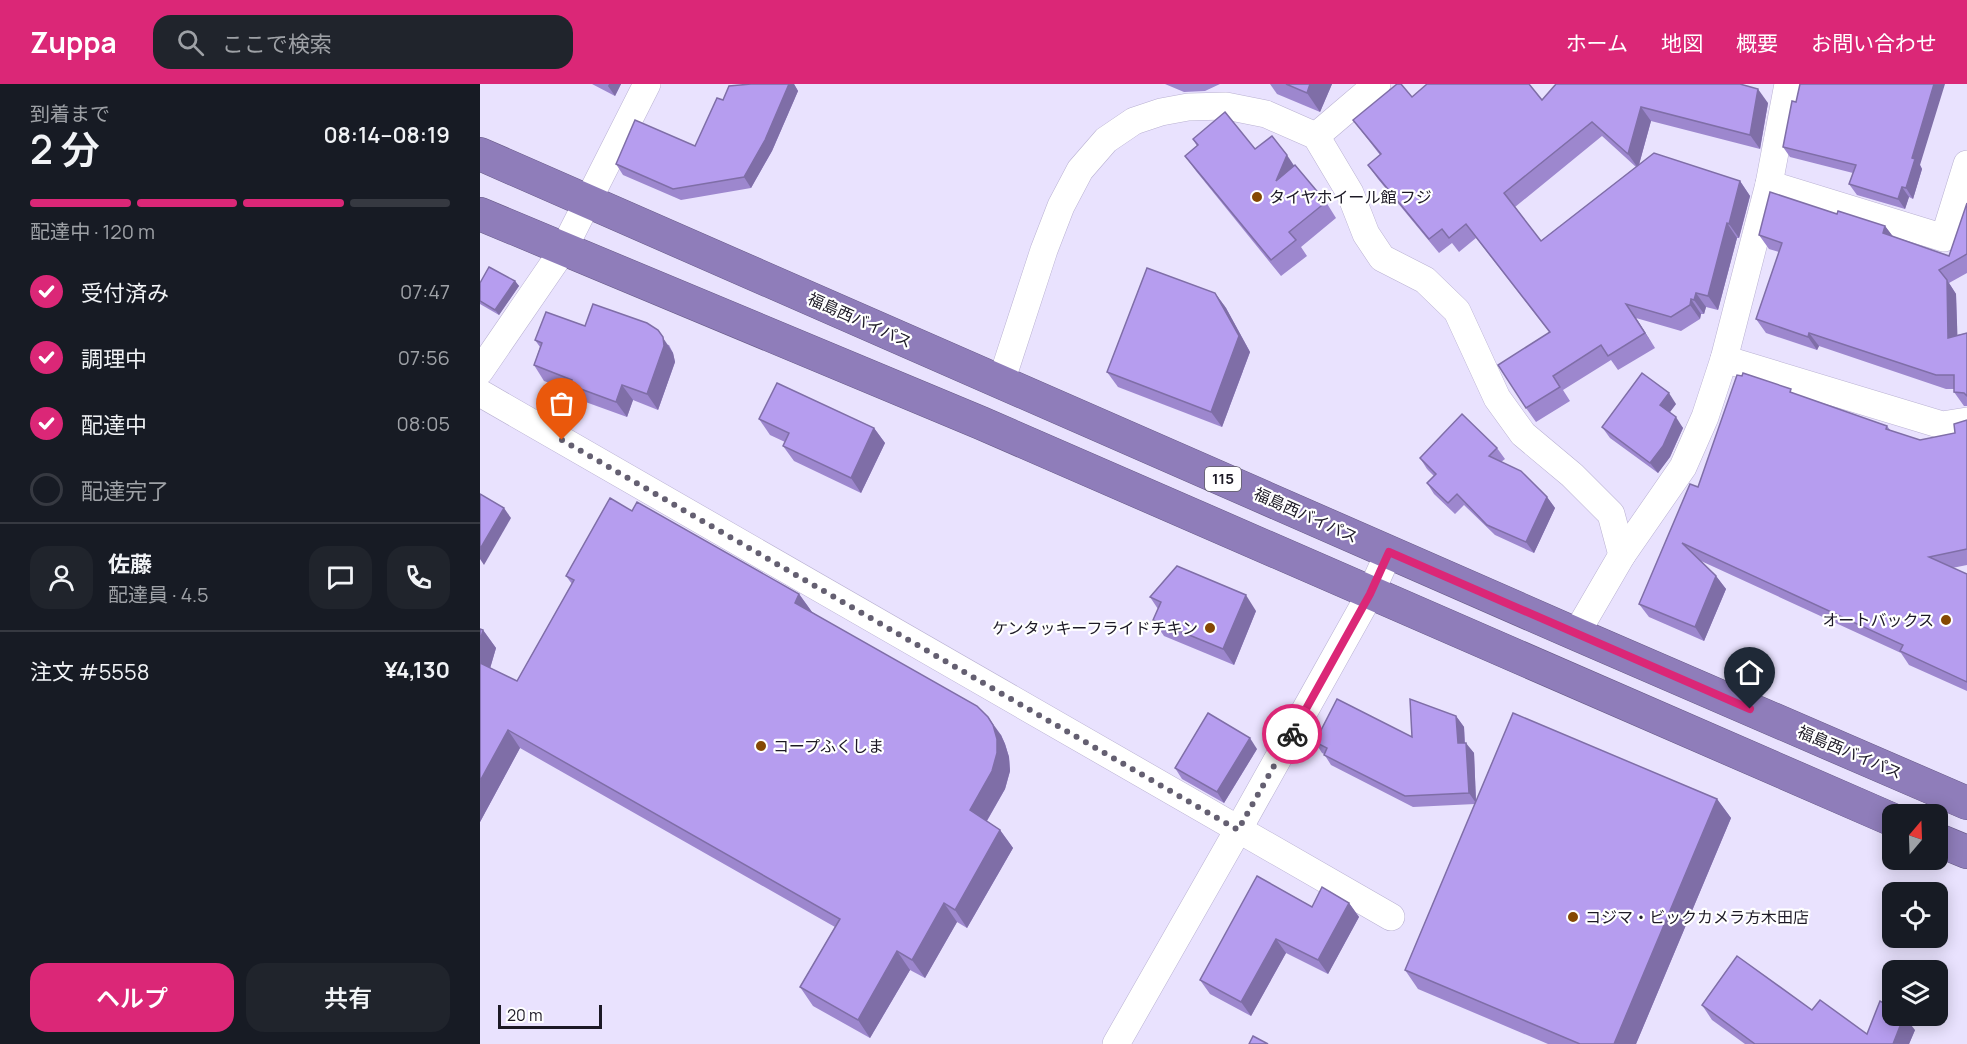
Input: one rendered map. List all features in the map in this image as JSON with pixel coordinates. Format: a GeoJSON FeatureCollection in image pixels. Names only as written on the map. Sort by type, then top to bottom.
{"type":"FeatureCollection","features":[{"type":"Feature","properties":{"kind":"highway","name":"福島西バイパス"},"geometry":{"type":"LineString","coordinates":[[480,154],[1967,803]]}},
{"type":"Feature","properties":{"kind":"highway"},"geometry":{"type":"LineString","coordinates":[[480,214],[981,423],[1882,815]]}},
{"type":"Feature","properties":{"kind":"highway"},"geometry":{"type":"LineString","coordinates":[[1948,844],[1967,852]]}},
{"type":"Feature","properties":{"kind":"street"},"geometry":{"type":"LineString","coordinates":[[480,371],[563,250],[647,84]]}},
{"type":"Feature","properties":{"kind":"street"},"geometry":{"type":"LineString","coordinates":[[1316,136],[1377,84]]}},
{"type":"Feature","properties":{"kind":"street"},"geometry":{"type":"LineString","coordinates":[[1576,634],[1622,555],[1683,467],[1705,417],[1724,359],[1769,184],[1788,84]]}},
{"type":"Feature","properties":{"kind":"street"},"geometry":{"type":"LineString","coordinates":[[1001,382],[1044,250],[1061,206],[1080,170],[1106,140],[1134,121],[1161,112],[1188,107],[1226,106],[1266,114],[1316,136],[1350,193],[1366,234],[1382,258],[1425,280],[1456,311],[1497,398],[1523,434],[1572,475],[1611,514],[1622,555]]}},
{"type":"Feature","properties":{"kind":"street"},"geometry":{"type":"LineString","coordinates":[[1769,184],[1944,238],[1967,166]]}},
{"type":"Feature","properties":{"kind":"street"},"geometry":{"type":"LineString","coordinates":[[1724,359],[1942,425],[1967,421]]}},
{"type":"Feature","properties":{"kind":"street"},"geometry":{"type":"LineString","coordinates":[[480,393],[1390,917]]}},
{"type":"Feature","properties":{"kind":"street"},"geometry":{"type":"LineString","coordinates":[[1116,1044],[1370,594],[1389,552]]}},
{"type":"Feature","properties":{"kind":"building"},"geometry":{"type":"Polygon","coordinates":[[[789,84],[765,140],[744,177],[673,189],[616,164],[635,120],[695,146],[717,98],[723,100],[729,86],[789,84]]]}},
{"type":"Feature","properties":{"kind":"building"},"geometry":{"type":"Polygon","coordinates":[[[1286,84],[1310,84],[1307,93],[1286,84]]]}},
{"type":"Feature","properties":{"kind":"building"},"geometry":{"type":"Polygon","coordinates":[[[1397,84],[1401,84],[1412,97],[1427,84],[1529,84],[1542,100],[1556,84],[1740,84],[1758,89],[1750,135],[1641,107],[1628,154],[1592,122],[1504,193],[1541,241],[1654,153],[1740,181],[1708,296],[1696,293],[1690,305],[1671,317],[1626,304],[1645,333],[1608,356],[1601,345],[1553,376],[1560,387],[1526,408],[1498,365],[1550,332],[1466,224],[1449,238],[1442,229],[1429,239],[1368,165],[1381,154],[1353,120],[1397,84]]]}},
{"type":"Feature","properties":{"kind":"building"},"geometry":{"type":"Polygon","coordinates":[[[1800,84],[1934,84],[1912,158],[1915,159],[1906,188],[1902,187],[1898,199],[1849,184],[1856,165],[1783,147],[1792,101],[1796,102],[1800,84]]]}},
{"type":"Feature","properties":{"kind":"building"},"geometry":{"type":"Polygon","coordinates":[[[1225,112],[1255,149],[1272,136],[1287,155],[1276,181],[1295,165],[1326,202],[1289,232],[1296,240],[1271,260],[1185,156],[1198,145],[1193,139],[1225,112]]]}},
{"type":"Feature","properties":{"kind":"building"},"geometry":{"type":"Polygon","coordinates":[[[1770,192],[1837,214],[1838,211],[1885,226],[1883,233],[1949,256],[1967,203],[1967,254],[1939,270],[1947,280],[1948,338],[1967,333],[1967,396],[1964,393],[1954,392],[1954,375],[1936,375],[1809,333],[1808,337],[1756,319],[1782,243],[1759,235],[1770,192]]]}},
{"type":"Feature","properties":{"kind":"building"},"geometry":{"type":"Polygon","coordinates":[[[489,267],[515,281],[495,310],[480,301],[480,283],[489,267]]]}},
{"type":"Feature","properties":{"kind":"building"},"geometry":{"type":"Polygon","coordinates":[[[1147,268],[1215,293],[1239,336],[1211,412],[1107,372],[1147,268]]]}},
{"type":"Feature","properties":{"kind":"building"},"geometry":{"type":"Polygon","coordinates":[[[593,304],[647,323],[658,330],[663,337],[664,346],[647,394],[622,385],[616,402],[570,385],[572,380],[534,365],[542,343],[535,340],[546,312],[585,326],[593,304]]]}},
{"type":"Feature","properties":{"kind":"building"},"geometry":{"type":"Polygon","coordinates":[[[1642,373],[1669,393],[1660,405],[1676,417],[1663,446],[1650,463],[1602,427],[1642,373]]]}},
{"type":"Feature","properties":{"kind":"building"},"geometry":{"type":"Polygon","coordinates":[[[1743,373],[1791,389],[1790,392],[1920,440],[1955,433],[1954,424],[1967,420],[1967,549],[1929,557],[1967,574],[1967,682],[1900,651],[1903,645],[1682,543],[1716,576],[1695,627],[1639,604],[1690,484],[1698,487],[1737,375],[1742,376],[1743,373]]]}},
{"type":"Feature","properties":{"kind":"building"},"geometry":{"type":"Polygon","coordinates":[[[777,383],[874,428],[851,478],[783,446],[789,433],[759,419],[777,383]]]}},
{"type":"Feature","properties":{"kind":"building"},"geometry":{"type":"Polygon","coordinates":[[[1462,414],[1497,448],[1489,456],[1521,471],[1547,497],[1526,542],[1487,525],[1457,494],[1448,503],[1427,483],[1436,474],[1420,458],[1462,414]]]}},
{"type":"Feature","properties":{"kind":"building"},"geometry":{"type":"Polygon","coordinates":[[[480,494],[504,508],[480,549],[480,494]]]}},
{"type":"Feature","properties":{"kind":"building","name":"コープふくしま"},"geometry":{"type":"Polygon","coordinates":[[[610,498],[632,511],[637,502],[799,594],[795,603],[977,706],[993,725],[997,739],[997,753],[992,771],[970,810],[1000,830],[955,910],[944,903],[912,960],[897,951],[858,1020],[800,987],[840,919],[508,730],[480,781],[480,663],[517,681],[574,580],[566,576],[610,498]]]}},
{"type":"Feature","properties":{"kind":"building"},"geometry":{"type":"Polygon","coordinates":[[[1177,566],[1246,595],[1223,649],[1153,620],[1161,602],[1150,597],[1177,566]]]}},
{"type":"Feature","properties":{"kind":"building"},"geometry":{"type":"Polygon","coordinates":[[[1337,699],[1412,737],[1410,699],[1456,716],[1458,743],[1466,743],[1469,793],[1405,796],[1324,755],[1327,748],[1315,742],[1337,699]]]}},
{"type":"Feature","properties":{"kind":"building"},"geometry":{"type":"Polygon","coordinates":[[[1208,713],[1250,738],[1217,792],[1175,768],[1208,713]]]}},
{"type":"Feature","properties":{"kind":"building"},"geometry":{"type":"Polygon","coordinates":[[[1513,713],[1717,799],[1614,1044],[1580,1044],[1405,970],[1513,713]]]}},
{"type":"Feature","properties":{"kind":"building"},"geometry":{"type":"Polygon","coordinates":[[[1257,876],[1312,907],[1322,887],[1349,903],[1318,960],[1276,939],[1241,1002],[1200,980],[1257,876]]]}},
{"type":"Feature","properties":{"kind":"building"},"geometry":{"type":"Polygon","coordinates":[[[1737,956],[1812,1010],[1820,1000],[1867,1034],[1880,1001],[1882,1002],[1882,1026],[1900,1026],[1893,1044],[1755,1044],[1702,1005],[1737,956]]]}},
{"type":"Feature","properties":{"kind":"building"},"geometry":{"type":"Polygon","coordinates":[[[1253,1036],[1268,1044],[1249,1044],[1253,1036]]]}},
{"type":"Feature","properties":{"kind":"way so far"},"geometry":{"type":"LineString","coordinates":[[562,440],[1238,830],[1292,734]]}},
{"type":"Feature","properties":{"kind":"place","name":"タイヤホイール館 フジ"},"geometry":{"type":"Point","coordinates":[1257,197]}},
{"type":"Feature","properties":{"kind":"place","name":"オートバックス"},"geometry":{"type":"Point","coordinates":[1946,620]}},
{"type":"Feature","properties":{"kind":"place","name":"ケンタッキーフライドチキン"},"geometry":{"type":"Point","coordinates":[1210,628]}},
{"type":"Feature","properties":{"kind":"place","name":"コープふくしま"},"geometry":{"type":"Point","coordinates":[761,746]}},
{"type":"Feature","properties":{"kind":"place","name":"コジマ・ビックカメラ方木田店"},"geometry":{"type":"Point","coordinates":[1573,917]}},
{"type":"Feature","properties":{"kind":"route"},"geometry":{"type":"LineString","coordinates":[[1292,734],[1370,594],[1389,552],[1750,709]]}}]}
